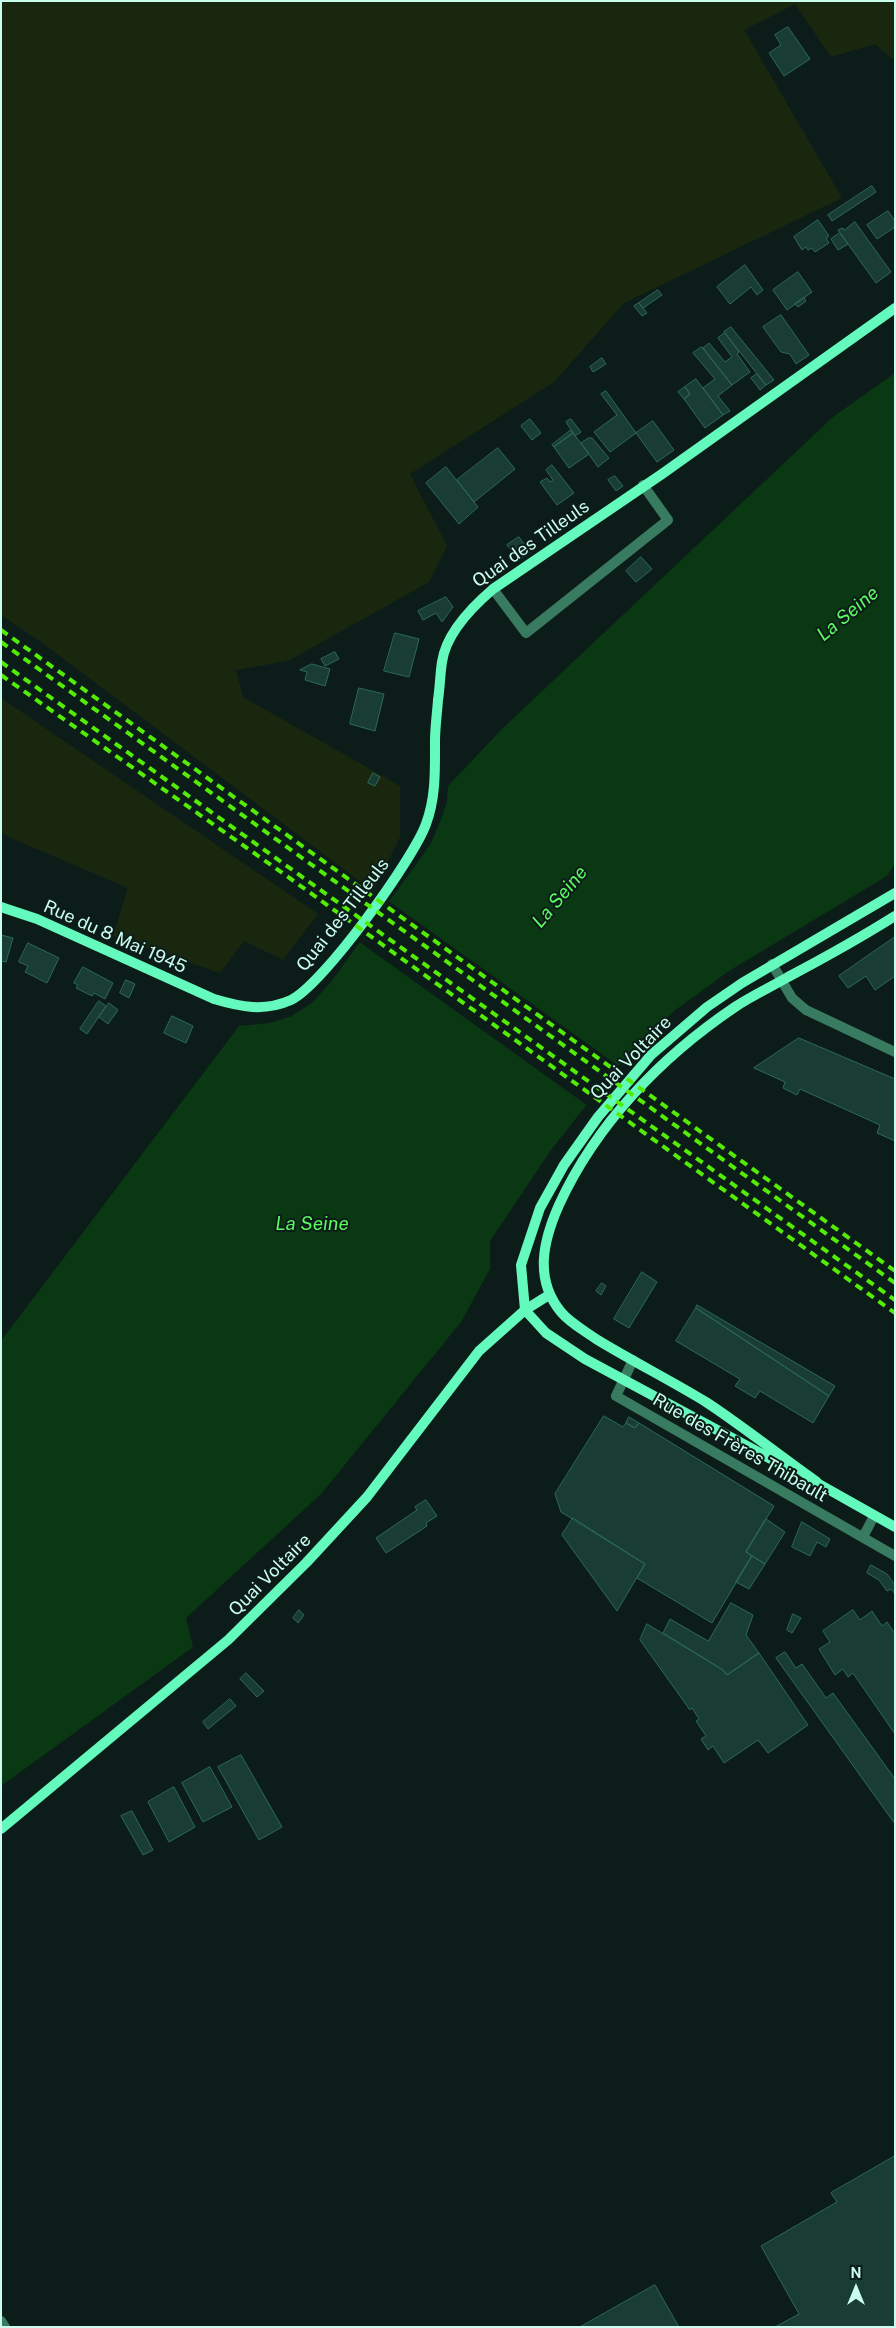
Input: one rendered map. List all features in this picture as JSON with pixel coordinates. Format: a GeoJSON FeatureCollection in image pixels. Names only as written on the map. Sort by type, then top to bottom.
{"type":"FeatureCollection","features":[{"type":"Feature","properties":{"kind":"street","name":"Quai des Tilleuls"},"geometry":{"type":"LineString","coordinates":[[214,999],[256,1009],[293,999],[316,980],[355,932],[406,862],[426,824],[434,792],[435,739],[442,660],[454,634],[473,606],[493,589],[895,308]]}},
{"type":"Feature","properties":{"kind":"street"},"geometry":{"type":"LineString","coordinates":[[493,589],[526,633],[668,520],[643,485]]}},
{"type":"Feature","properties":{"kind":"street","name":"Quai Voltaire"},"geometry":{"type":"LineString","coordinates":[[526,1310],[521,1265],[540,1208],[564,1166],[598,1117],[651,1056],[677,1031],[714,1002],[772,964],[895,893]]}},
{"type":"Feature","properties":{"kind":"street","name":"Rue du 8 Mai 1945"},"geometry":{"type":"LineString","coordinates":[[1,907],[37,919],[214,999]]}},
{"type":"Feature","properties":{"kind":"street","name":"Quai Voltaire"},"geometry":{"type":"LineString","coordinates":[[1,1828],[228,1640],[306,1563],[367,1497],[479,1351],[526,1310],[549,1295],[543,1267],[548,1229],[570,1181],[605,1129],[640,1087],[668,1059],[736,1007],[895,916]]}},
{"type":"Feature","properties":{"kind":"street"},"geometry":{"type":"LineString","coordinates":[[772,964],[792,998],[806,1010],[895,1052]]}},
{"type":"Feature","properties":{"kind":"street","name":"Rue des Frères Thibault"},"geometry":{"type":"LineString","coordinates":[[549,1295],[563,1314],[583,1330],[707,1403],[817,1482]]}},
{"type":"Feature","properties":{"kind":"street","name":"Rue des Frères Thibault"},"geometry":{"type":"LineString","coordinates":[[526,1310],[546,1334],[622,1380],[817,1482],[895,1527]]}},
{"type":"Feature","properties":{"kind":"street"},"geometry":{"type":"LineString","coordinates":[[622,1380],[633,1360]]}},
{"type":"Feature","properties":{"kind":"street","name":"Rue des Frères Thibault"},"geometry":{"type":"LineString","coordinates":[[622,1380],[616,1396],[895,1556]]}},
{"type":"Feature","properties":{"kind":"street"},"geometry":{"type":"LineString","coordinates":[[863,1537],[874,1516]]}},
{"type":"Feature","properties":{"kind":"street"},"geometry":{"type":"LineString","coordinates":[[1,2321],[5,2327]]}},
{"type":"Feature","properties":{"kind":"shaded area"},"geometry":{"type":"Polygon","coordinates":[[[1,1],[895,1],[895,61],[875,44],[831,57],[795,4],[744,30],[842,198],[624,303],[554,382],[410,474],[447,546],[429,582],[288,661],[236,670],[243,697],[400,786],[400,837],[373,891],[41,642],[1,615],[1,1]]]}},
{"type":"Feature","properties":{"kind":"shaded area"},"geometry":{"type":"Polygon","coordinates":[[[1,698],[318,914],[283,960],[244,941],[220,973],[113,936],[128,888],[1,832],[1,698]]]}},
{"type":"Feature","properties":{"kind":"water","name":"La Seine"},"geometry":{"type":"Polygon","coordinates":[[[895,373],[895,863],[887,876],[729,971],[674,1011],[614,1070],[551,1150],[490,1241],[490,1269],[461,1322],[321,1494],[186,1618],[193,1647],[1,1786],[1,1341],[239,1026],[270,1023],[292,1016],[312,1003],[331,982],[430,845],[447,802],[448,786],[503,728],[833,417],[895,373]]]}},
{"type":"Feature","properties":{"kind":"pier"},"geometry":{"type":"Polygon","coordinates":[[[387,900],[620,1067],[588,1106],[358,941],[387,900]]]}},
{"type":"Feature","properties":{"kind":"building"},"geometry":{"type":"Polygon","coordinates":[[[788,27],[810,59],[784,76],[769,53],[781,45],[775,35],[788,27]]]}},
{"type":"Feature","properties":{"kind":"building"},"geometry":{"type":"Polygon","coordinates":[[[872,186],[876,192],[832,221],[828,215],[872,186]]]}},
{"type":"Feature","properties":{"kind":"building"},"geometry":{"type":"Polygon","coordinates":[[[888,211],[895,221],[895,227],[877,239],[867,225],[888,211]]]}},
{"type":"Feature","properties":{"kind":"building"},"geometry":{"type":"Polygon","coordinates":[[[818,220],[829,236],[826,238],[829,243],[815,252],[812,248],[808,250],[806,247],[802,250],[794,237],[818,220]]]}},
{"type":"Feature","properties":{"kind":"building"},"geometry":{"type":"Polygon","coordinates":[[[855,222],[891,272],[876,283],[838,230],[843,228],[844,230],[855,222]]]}},
{"type":"Feature","properties":{"kind":"building"},"geometry":{"type":"Polygon","coordinates":[[[840,233],[848,244],[838,250],[831,239],[840,233]]]}},
{"type":"Feature","properties":{"kind":"building"},"geometry":{"type":"Polygon","coordinates":[[[745,265],[763,290],[757,295],[751,287],[730,304],[717,287],[745,265]]]}},
{"type":"Feature","properties":{"kind":"building"},"geometry":{"type":"Polygon","coordinates":[[[798,272],[812,292],[787,310],[773,290],[798,272]]]}},
{"type":"Feature","properties":{"kind":"building"},"geometry":{"type":"Polygon","coordinates":[[[658,290],[662,295],[643,308],[639,303],[658,290]]]}},
{"type":"Feature","properties":{"kind":"building"},"geometry":{"type":"Polygon","coordinates":[[[804,298],[806,301],[798,307],[795,304],[804,298]]]}},
{"type":"Feature","properties":{"kind":"building"},"geometry":{"type":"Polygon","coordinates":[[[639,303],[647,313],[642,316],[634,306],[639,303]]]}},
{"type":"Feature","properties":{"kind":"building"},"geometry":{"type":"Polygon","coordinates":[[[781,315],[809,355],[796,364],[790,354],[781,352],[763,327],[781,315]]]}},
{"type":"Feature","properties":{"kind":"building"},"geometry":{"type":"Polygon","coordinates":[[[731,327],[774,380],[766,385],[724,332],[731,327]]]}},
{"type":"Feature","properties":{"kind":"building"},"geometry":{"type":"Polygon","coordinates":[[[725,333],[739,352],[737,354],[750,372],[732,385],[703,348],[709,343],[725,362],[732,357],[718,338],[725,333]]]}},
{"type":"Feature","properties":{"kind":"building"},"geometry":{"type":"Polygon","coordinates":[[[702,347],[732,385],[718,396],[730,411],[723,415],[703,388],[715,379],[693,353],[702,347]]]}},
{"type":"Feature","properties":{"kind":"building"},"geometry":{"type":"Polygon","coordinates":[[[602,358],[606,364],[593,372],[590,367],[602,358]]]}},
{"type":"Feature","properties":{"kind":"building"},"geometry":{"type":"Polygon","coordinates":[[[757,374],[766,385],[760,390],[751,378],[757,374]]]}},
{"type":"Feature","properties":{"kind":"building"},"geometry":{"type":"Polygon","coordinates":[[[696,379],[723,415],[705,428],[684,399],[690,394],[685,387],[696,379]]]}},
{"type":"Feature","properties":{"kind":"building"},"geometry":{"type":"Polygon","coordinates":[[[685,387],[690,394],[684,399],[678,392],[685,387]]]}},
{"type":"Feature","properties":{"kind":"building"},"geometry":{"type":"Polygon","coordinates":[[[606,391],[636,433],[610,452],[594,432],[617,415],[601,394],[606,391]]]}},
{"type":"Feature","properties":{"kind":"building"},"geometry":{"type":"Polygon","coordinates":[[[530,419],[541,433],[532,440],[521,426],[530,419]]]}},
{"type":"Feature","properties":{"kind":"building"},"geometry":{"type":"Polygon","coordinates":[[[571,419],[581,432],[575,436],[566,422],[571,419]]]}},
{"type":"Feature","properties":{"kind":"building"},"geometry":{"type":"Polygon","coordinates":[[[653,421],[674,450],[657,462],[636,433],[653,421]]]}},
{"type":"Feature","properties":{"kind":"building"},"geometry":{"type":"Polygon","coordinates":[[[571,430],[573,433],[554,447],[552,445],[571,430]]]}},
{"type":"Feature","properties":{"kind":"building"},"geometry":{"type":"Polygon","coordinates":[[[573,433],[589,454],[569,468],[554,447],[573,433]]]}},
{"type":"Feature","properties":{"kind":"building"},"geometry":{"type":"Polygon","coordinates":[[[592,438],[609,458],[598,467],[581,443],[592,438]]]}},
{"type":"Feature","properties":{"kind":"building"},"geometry":{"type":"Polygon","coordinates":[[[498,448],[515,469],[474,502],[457,480],[498,448]]]}},
{"type":"Feature","properties":{"kind":"building"},"geometry":{"type":"Polygon","coordinates":[[[552,465],[574,493],[557,505],[540,482],[547,478],[550,482],[553,480],[546,470],[552,465]]]}},
{"type":"Feature","properties":{"kind":"building"},"geometry":{"type":"Polygon","coordinates":[[[446,467],[478,507],[459,524],[426,483],[446,467]]]}},
{"type":"Feature","properties":{"kind":"building"},"geometry":{"type":"Polygon","coordinates":[[[615,476],[623,486],[616,491],[608,480],[615,476]]]}},
{"type":"Feature","properties":{"kind":"building"},"geometry":{"type":"Polygon","coordinates":[[[519,537],[530,552],[519,560],[507,545],[519,537]]]}},
{"type":"Feature","properties":{"kind":"building"},"geometry":{"type":"Polygon","coordinates":[[[641,557],[652,569],[636,582],[626,571],[641,557]]]}},
{"type":"Feature","properties":{"kind":"building"},"geometry":{"type":"Polygon","coordinates":[[[446,597],[453,607],[442,622],[436,613],[423,620],[418,611],[446,597]]]}},
{"type":"Feature","properties":{"kind":"building"},"geometry":{"type":"Polygon","coordinates":[[[395,633],[419,639],[409,677],[384,671],[395,633]]]}},
{"type":"Feature","properties":{"kind":"building"},"geometry":{"type":"Polygon","coordinates":[[[335,652],[339,659],[325,666],[321,659],[335,652]]]}},
{"type":"Feature","properties":{"kind":"building"},"geometry":{"type":"Polygon","coordinates":[[[312,664],[330,669],[325,686],[305,680],[307,672],[300,670],[312,664]]]}},
{"type":"Feature","properties":{"kind":"building"},"geometry":{"type":"Polygon","coordinates":[[[359,688],[384,694],[375,731],[350,724],[359,688]]]}},
{"type":"Feature","properties":{"kind":"building"},"geometry":{"type":"Polygon","coordinates":[[[373,773],[380,777],[375,786],[368,783],[373,773]]]}},
{"type":"Feature","properties":{"kind":"building"},"geometry":{"type":"Polygon","coordinates":[[[1,935],[13,938],[6,962],[1,961],[1,935]]]}},
{"type":"Feature","properties":{"kind":"building"},"geometry":{"type":"Polygon","coordinates":[[[895,937],[895,976],[875,990],[866,976],[848,988],[839,976],[895,937]]]}},
{"type":"Feature","properties":{"kind":"building"},"geometry":{"type":"Polygon","coordinates":[[[28,943],[59,958],[47,983],[25,972],[28,966],[19,962],[28,943]]]}},
{"type":"Feature","properties":{"kind":"building"},"geometry":{"type":"Polygon","coordinates":[[[83,967],[113,983],[105,999],[94,993],[92,996],[76,988],[78,985],[74,983],[83,967]]]}},
{"type":"Feature","properties":{"kind":"building"},"geometry":{"type":"Polygon","coordinates":[[[126,980],[135,984],[129,998],[120,993],[126,980]]]}},
{"type":"Feature","properties":{"kind":"building"},"geometry":{"type":"Polygon","coordinates":[[[99,1001],[106,1006],[87,1034],[80,1029],[99,1001]]]}},
{"type":"Feature","properties":{"kind":"building"},"geometry":{"type":"Polygon","coordinates":[[[109,1003],[118,1010],[108,1024],[99,1017],[109,1003]]]}},
{"type":"Feature","properties":{"kind":"building"},"geometry":{"type":"Polygon","coordinates":[[[172,1016],[193,1026],[186,1043],[164,1033],[172,1016]]]}},
{"type":"Feature","properties":{"kind":"building"},"geometry":{"type":"Polygon","coordinates":[[[799,1038],[895,1079],[895,1141],[877,1133],[880,1125],[800,1089],[797,1095],[783,1088],[785,1082],[754,1068],[799,1038]]]}},
{"type":"Feature","properties":{"kind":"building"},"geometry":{"type":"Polygon","coordinates":[[[642,1272],[657,1282],[629,1328],[614,1319],[642,1272]]]}},
{"type":"Feature","properties":{"kind":"building"},"geometry":{"type":"Polygon","coordinates":[[[602,1283],[606,1286],[601,1295],[596,1291],[602,1283]]]}},
{"type":"Feature","properties":{"kind":"building"},"geometry":{"type":"Polygon","coordinates":[[[697,1305],[835,1386],[829,1396],[696,1308],[697,1305]]]}},
{"type":"Feature","properties":{"kind":"building"},"geometry":{"type":"Polygon","coordinates":[[[696,1308],[829,1396],[813,1423],[760,1391],[755,1398],[735,1386],[740,1379],[676,1341],[696,1308]]]}},
{"type":"Feature","properties":{"kind":"building"},"geometry":{"type":"Polygon","coordinates":[[[604,1416],[623,1427],[626,1423],[635,1428],[639,1423],[774,1506],[746,1552],[752,1556],[712,1623],[637,1578],[645,1564],[561,1512],[555,1494],[604,1416]]]}},
{"type":"Feature","properties":{"kind":"building"},"geometry":{"type":"Polygon","coordinates":[[[629,1417],[639,1423],[635,1428],[626,1423],[629,1417]]]}},
{"type":"Feature","properties":{"kind":"building"},"geometry":{"type":"Polygon","coordinates":[[[426,1500],[437,1516],[426,1523],[427,1526],[386,1553],[376,1538],[417,1510],[415,1507],[426,1500]]]}},
{"type":"Feature","properties":{"kind":"building"},"geometry":{"type":"Polygon","coordinates":[[[573,1518],[645,1564],[617,1611],[562,1535],[573,1518]]]}},
{"type":"Feature","properties":{"kind":"building"},"geometry":{"type":"Polygon","coordinates":[[[766,1519],[785,1532],[765,1564],[746,1552],[766,1519]]]}},
{"type":"Feature","properties":{"kind":"building"},"geometry":{"type":"Polygon","coordinates":[[[802,1522],[830,1539],[826,1547],[817,1542],[810,1556],[792,1547],[802,1522]]]}},
{"type":"Feature","properties":{"kind":"building"},"geometry":{"type":"Polygon","coordinates":[[[752,1556],[765,1564],[749,1589],[736,1582],[752,1556]]]}},
{"type":"Feature","properties":{"kind":"building"},"geometry":{"type":"Polygon","coordinates":[[[871,1565],[887,1574],[895,1585],[895,1594],[891,1589],[887,1591],[879,1580],[867,1573],[871,1565]]]}},
{"type":"Feature","properties":{"kind":"building"},"geometry":{"type":"Polygon","coordinates":[[[731,1603],[753,1615],[746,1635],[759,1653],[727,1675],[723,1670],[663,1633],[670,1619],[708,1641],[731,1603]]]}},
{"type":"Feature","properties":{"kind":"building"},"geometry":{"type":"Polygon","coordinates":[[[299,1610],[304,1615],[298,1623],[293,1618],[299,1610]]]}},
{"type":"Feature","properties":{"kind":"building"},"geometry":{"type":"Polygon","coordinates":[[[853,1610],[860,1620],[872,1611],[882,1626],[887,1622],[895,1634],[895,1734],[853,1673],[848,1677],[843,1669],[835,1675],[819,1649],[830,1642],[823,1631],[853,1610]]]}},
{"type":"Feature","properties":{"kind":"building"},"geometry":{"type":"Polygon","coordinates":[[[793,1614],[801,1618],[792,1633],[787,1630],[793,1614]]]}},
{"type":"Feature","properties":{"kind":"building"},"geometry":{"type":"Polygon","coordinates":[[[647,1624],[723,1670],[727,1675],[759,1653],[808,1725],[768,1753],[758,1740],[724,1763],[713,1746],[708,1750],[701,1739],[706,1736],[696,1721],[699,1719],[692,1708],[690,1710],[640,1640],[647,1624]]]}},
{"type":"Feature","properties":{"kind":"building"},"geometry":{"type":"Polygon","coordinates":[[[785,1652],[796,1668],[802,1664],[826,1698],[833,1693],[895,1779],[895,1824],[776,1658],[785,1652]]]}},
{"type":"Feature","properties":{"kind":"building"},"geometry":{"type":"Polygon","coordinates":[[[246,1673],[264,1691],[257,1697],[240,1679],[246,1673]]]}},
{"type":"Feature","properties":{"kind":"building"},"geometry":{"type":"Polygon","coordinates":[[[230,1699],[236,1706],[208,1729],[203,1722],[230,1699]]]}},
{"type":"Feature","properties":{"kind":"building"},"geometry":{"type":"Polygon","coordinates":[[[241,1755],[282,1827],[259,1840],[218,1767],[241,1755]]]}},
{"type":"Feature","properties":{"kind":"building"},"geometry":{"type":"Polygon","coordinates":[[[210,1767],[232,1807],[203,1822],[182,1783],[210,1767]]]}},
{"type":"Feature","properties":{"kind":"building"},"geometry":{"type":"Polygon","coordinates":[[[174,1787],[195,1827],[169,1842],[148,1802],[174,1787]]]}},
{"type":"Feature","properties":{"kind":"building"},"geometry":{"type":"Polygon","coordinates":[[[132,1811],[153,1850],[143,1855],[121,1816],[132,1811]]]}},
{"type":"Feature","properties":{"kind":"building"},"geometry":{"type":"Polygon","coordinates":[[[895,2156],[895,2327],[775,2327],[799,2314],[761,2246],[837,2202],[831,2193],[895,2156]]]}},
{"type":"Feature","properties":{"kind":"building"},"geometry":{"type":"Polygon","coordinates":[[[655,2285],[679,2327],[580,2327],[655,2285]]]}},
{"type":"Feature","properties":{"kind":"railway"},"geometry":{"type":"LineString","coordinates":[[1,630],[895,1271]]}},
{"type":"Feature","properties":{"kind":"railway"},"geometry":{"type":"LineString","coordinates":[[1,642],[895,1283]]}},
{"type":"Feature","properties":{"kind":"railway"},"geometry":{"type":"LineString","coordinates":[[1,662],[895,1300]]}},
{"type":"Feature","properties":{"kind":"railway"},"geometry":{"type":"LineString","coordinates":[[1,675],[291,879],[895,1313]]}}]}
